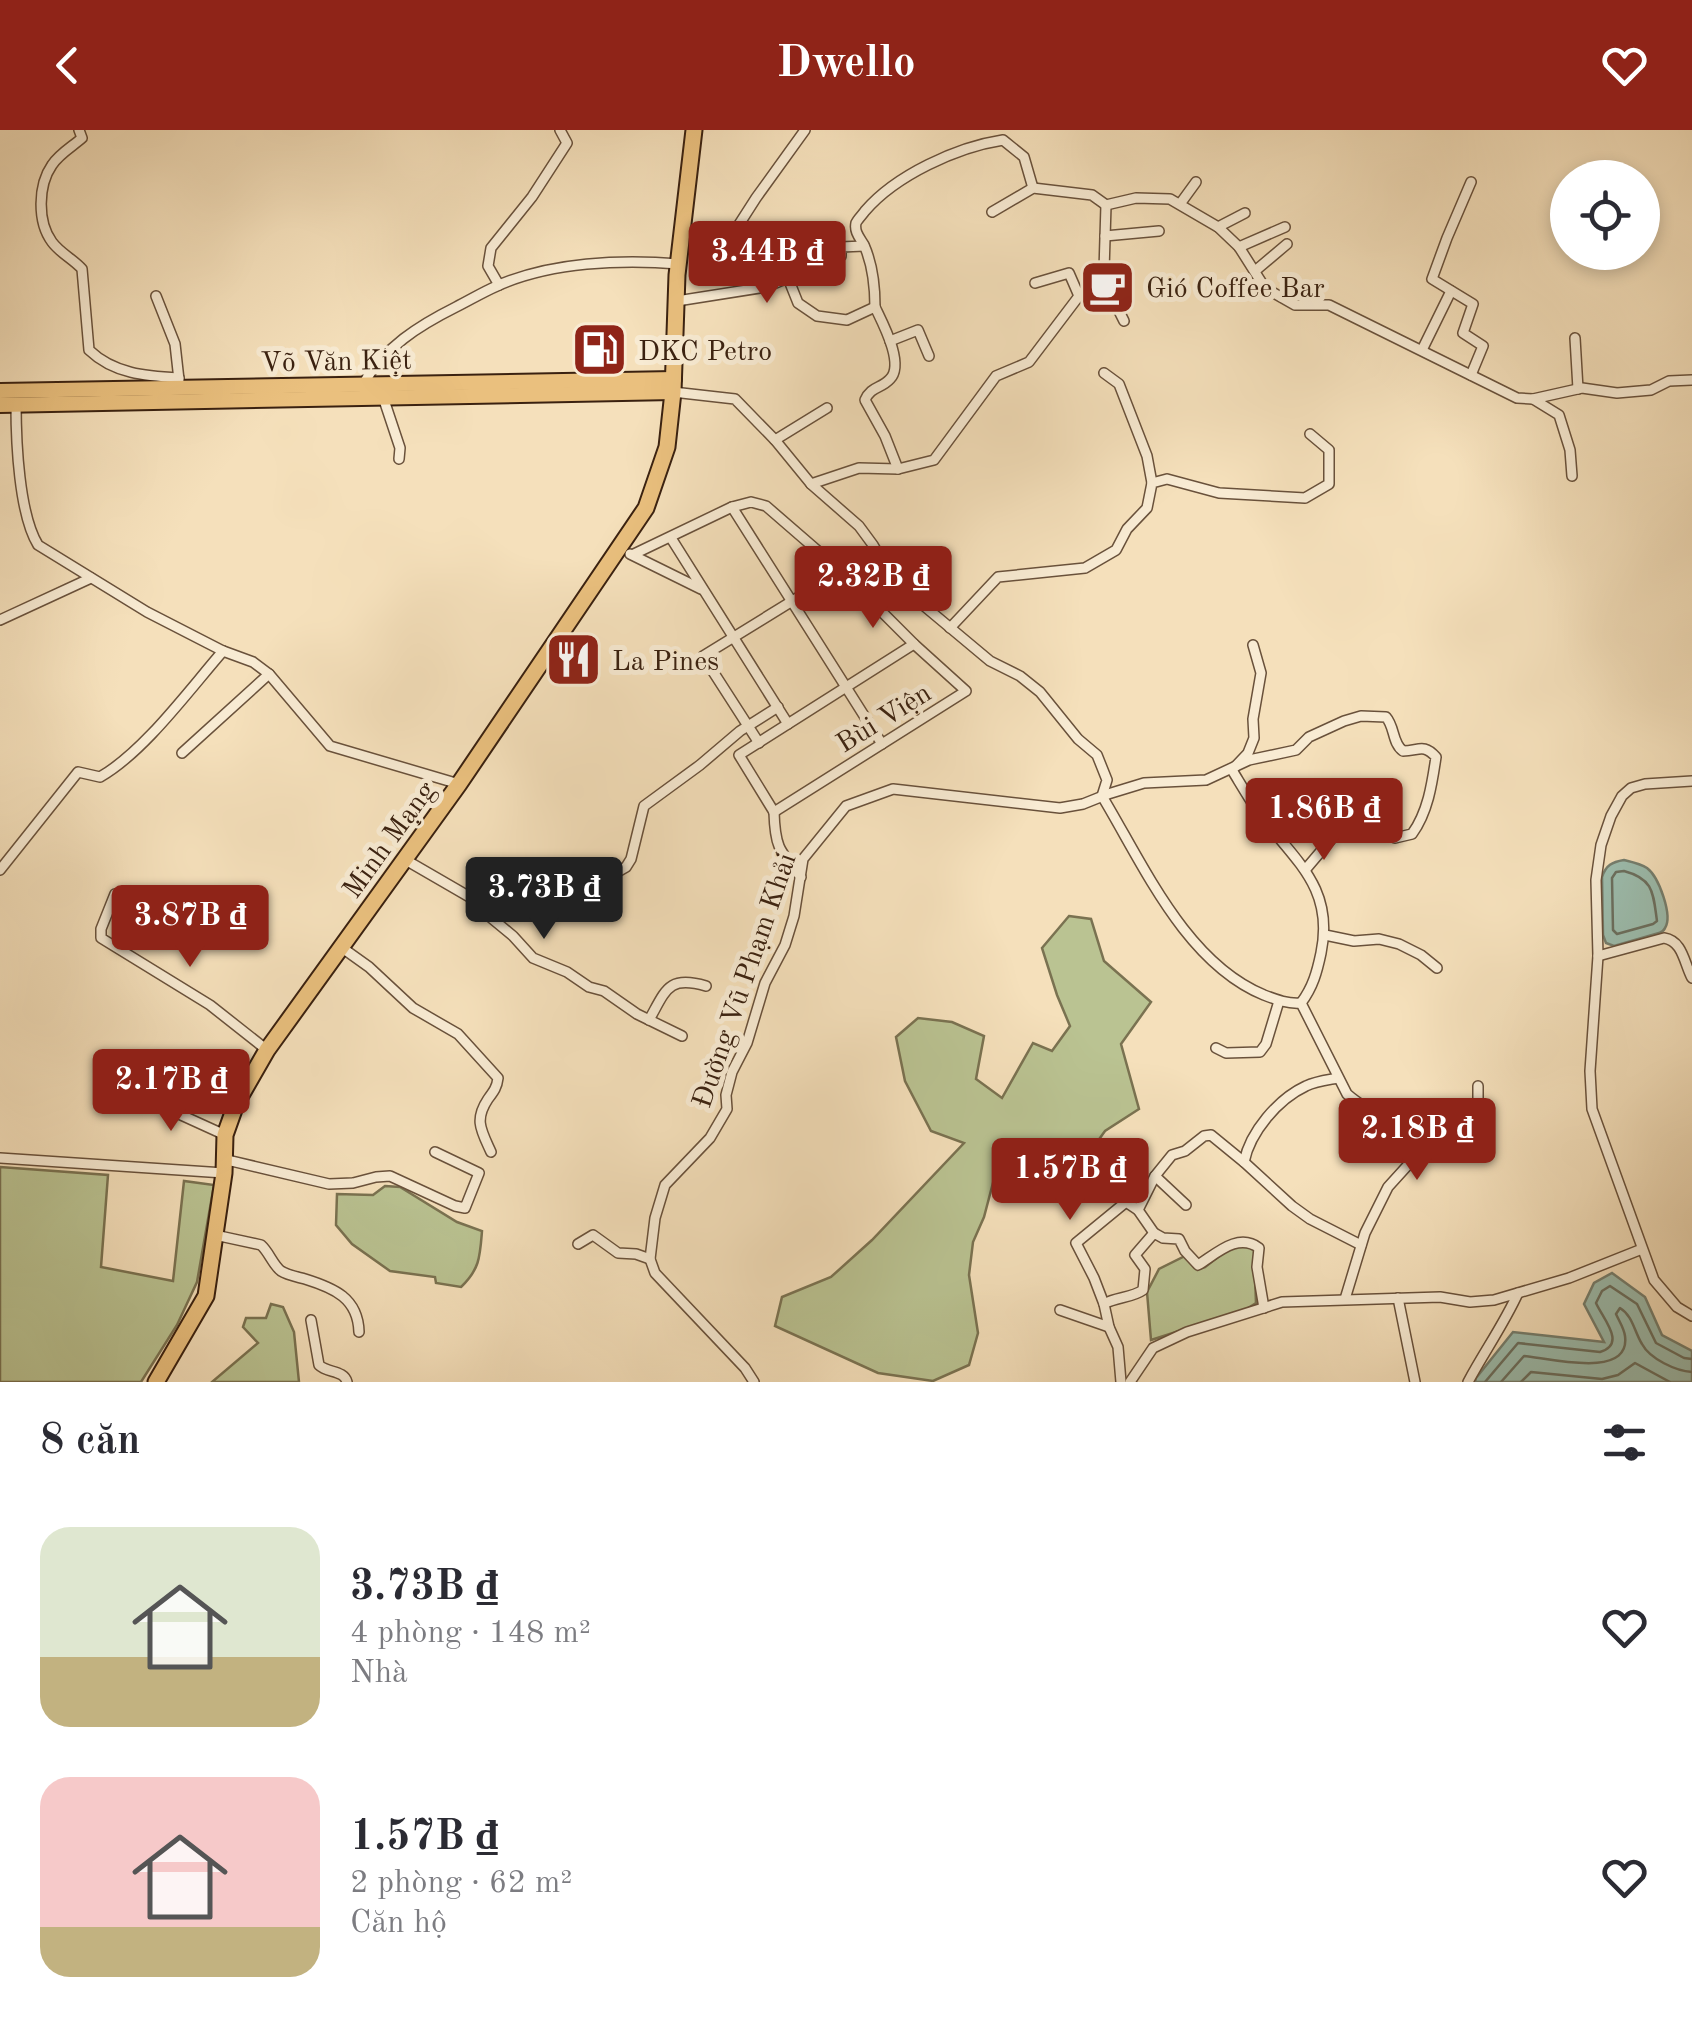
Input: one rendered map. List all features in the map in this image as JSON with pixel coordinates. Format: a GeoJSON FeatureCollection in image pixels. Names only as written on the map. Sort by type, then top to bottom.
{"type":"FeatureCollection","features":[{"type":"Feature","properties":{"kind":"highway"},"geometry":{"type":"LineString","coordinates":[[674,385],[676,301],[694,130]]}},
{"type":"Feature","properties":{"kind":"highway","name":"Minh Mạng"},"geometry":{"type":"LineString","coordinates":[[156,1382],[206,1296],[225,1135],[236,1104],[267,1050],[458,784],[646,508],[667,447],[674,385]]}},
{"type":"Feature","properties":{"kind":"main road","name":"Võ Văn Kiệt"},"geometry":{"type":"LineString","coordinates":[[8,404],[180,383],[364,384],[445,389],[674,385]]}},
{"type":"Feature","properties":{"kind":"main road","name":"Võ Văn Kiệt"},"geometry":{"type":"LineString","coordinates":[[0,390],[83,396],[383,397],[445,389]]}},
{"type":"Feature","properties":{"kind":"street"},"geometry":{"type":"LineString","coordinates":[[93,130],[81,134],[50,168],[42,190],[48,236],[82,269],[89,350],[123,371],[180,383],[175,344],[156,296]]}},
{"type":"Feature","properties":{"kind":"street"},"geometry":{"type":"LineString","coordinates":[[498,285],[488,266],[491,248],[548,176],[567,143],[560,130]]}},
{"type":"Feature","properties":{"kind":"street"},"geometry":{"type":"LineString","coordinates":[[732,237],[806,130]]}},
{"type":"Feature","properties":{"kind":"street"},"geometry":{"type":"LineString","coordinates":[[898,469],[865,400],[871,389],[890,379],[894,372],[890,341],[875,307],[856,221],[875,200],[913,173],[986,142],[1003,140],[1024,157],[1033,188]]}},
{"type":"Feature","properties":{"kind":"street"},"geometry":{"type":"LineString","coordinates":[[1180,204],[1196,182]]}},
{"type":"Feature","properties":{"kind":"street"},"geometry":{"type":"LineString","coordinates":[[1471,182],[1432,280],[1473,304],[1463,334],[1483,346],[1471,375]]}},
{"type":"Feature","properties":{"kind":"street"},"geometry":{"type":"LineString","coordinates":[[992,212],[1033,188],[1092,195],[1106,205],[1136,198],[1170,199],[1218,227],[1239,246],[1265,288],[1295,306],[1329,304],[1517,398],[1533,400],[1578,389],[1617,393],[1651,390],[1669,380],[1692,380]]}},
{"type":"Feature","properties":{"kind":"street"},"geometry":{"type":"LineString","coordinates":[[811,484],[859,468],[898,469],[934,460],[996,376],[1029,362],[1104,270],[1106,205]]}},
{"type":"Feature","properties":{"kind":"street"},"geometry":{"type":"LineString","coordinates":[[1218,227],[1245,213]]}},
{"type":"Feature","properties":{"kind":"street"},"geometry":{"type":"LineString","coordinates":[[1239,246],[1285,227]]}},
{"type":"Feature","properties":{"kind":"street"},"geometry":{"type":"LineString","coordinates":[[1105,236],[1158,231]]}},
{"type":"Feature","properties":{"kind":"street"},"geometry":{"type":"LineString","coordinates":[[1254,271],[1287,244]]}},
{"type":"Feature","properties":{"kind":"street"},"geometry":{"type":"LineString","coordinates":[[676,301],[766,287],[841,256],[842,247],[864,246]]}},
{"type":"Feature","properties":{"kind":"street"},"geometry":{"type":"LineString","coordinates":[[364,384],[381,359],[411,332],[498,285],[582,266],[679,264]]}},
{"type":"Feature","properties":{"kind":"street"},"geometry":{"type":"LineString","coordinates":[[1035,283],[1069,274],[1083,292],[1106,306],[1117,307],[1124,321]]}},
{"type":"Feature","properties":{"kind":"street"},"geometry":{"type":"LineString","coordinates":[[788,278],[798,303],[817,316],[846,320],[875,307]]}},
{"type":"Feature","properties":{"kind":"street"},"geometry":{"type":"LineString","coordinates":[[1422,350],[1451,290]]}},
{"type":"Feature","properties":{"kind":"street"},"geometry":{"type":"LineString","coordinates":[[890,341],[918,330],[930,356]]}},
{"type":"Feature","properties":{"kind":"street"},"geometry":{"type":"LineString","coordinates":[[1576,338],[1578,389]]}},
{"type":"Feature","properties":{"kind":"street"},"geometry":{"type":"LineString","coordinates":[[950,628],[998,577],[1085,568],[1116,550],[1127,528],[1147,508],[1152,483],[1147,456],[1119,384],[1104,373]]}},
{"type":"Feature","properties":{"kind":"street"},"geometry":{"type":"LineString","coordinates":[[674,385],[736,399],[811,484],[859,526],[888,572],[911,595],[990,661],[1020,676],[1040,692],[1078,740],[1097,755],[1107,780],[1102,796],[1181,928],[1221,971],[1246,988],[1278,1001],[1302,1003]]}},
{"type":"Feature","properties":{"kind":"street"},"geometry":{"type":"LineString","coordinates":[[383,397],[400,448],[399,459]]}},
{"type":"Feature","properties":{"kind":"street"},"geometry":{"type":"LineString","coordinates":[[1533,400],[1559,415],[1570,450],[1572,476]]}},
{"type":"Feature","properties":{"kind":"street"},"geometry":{"type":"LineString","coordinates":[[8,404],[32,535],[38,546],[147,612],[253,662],[269,674],[330,746],[458,784]]}},
{"type":"Feature","properties":{"kind":"street"},"geometry":{"type":"LineString","coordinates":[[775,440],[827,408]]}},
{"type":"Feature","properties":{"kind":"street"},"geometry":{"type":"LineString","coordinates":[[1152,483],[1167,478],[1219,492],[1305,498],[1329,484],[1329,450],[1310,434]]}},
{"type":"Feature","properties":{"kind":"street","name":"Bùi Viện"},"geometry":{"type":"LineString","coordinates":[[732,507],[750,502],[766,506],[966,691],[774,812]]}},
{"type":"Feature","properties":{"kind":"street"},"geometry":{"type":"LineString","coordinates":[[634,554],[732,507],[882,744]]}},
{"type":"Feature","properties":{"kind":"street"},"geometry":{"type":"LineString","coordinates":[[670,538],[788,724]]}},
{"type":"Feature","properties":{"kind":"street"},"geometry":{"type":"LineString","coordinates":[[615,553],[634,554],[704,590]]}},
{"type":"Feature","properties":{"kind":"street"},"geometry":{"type":"LineString","coordinates":[[759,743],[703,656],[840,571]]}},
{"type":"Feature","properties":{"kind":"street"},"geometry":{"type":"LineString","coordinates":[[0,620],[91,578]]}},
{"type":"Feature","properties":{"kind":"street"},"geometry":{"type":"LineString","coordinates":[[800,877],[778,848],[774,812],[740,755],[914,644]]}},
{"type":"Feature","properties":{"kind":"street"},"geometry":{"type":"LineString","coordinates":[[1253,645],[1261,673],[1253,719],[1254,738],[1248,754],[1232,770],[1317,892],[1325,919],[1324,935],[1314,981],[1302,1003]]}},
{"type":"Feature","properties":{"kind":"street"},"geometry":{"type":"LineString","coordinates":[[0,870],[78,772],[100,777],[114,769],[138,748],[223,651]]}},
{"type":"Feature","properties":{"kind":"street"},"geometry":{"type":"LineString","coordinates":[[182,753],[269,674]]}},
{"type":"Feature","properties":{"kind":"street"},"geometry":{"type":"LineString","coordinates":[[484,912],[514,905],[542,885],[566,902],[626,866],[632,859],[644,806],[778,707]]}},
{"type":"Feature","properties":{"kind":"street","name":"Đường Vũ Phạm Khải"},"geometry":{"type":"LineString","coordinates":[[650,1259],[665,1185],[710,1138],[727,1109],[728,1082],[747,1043],[765,984],[794,916],[803,859],[846,806],[892,789],[1060,808],[1084,804],[1144,783],[1206,780],[1249,760],[1296,750],[1309,737],[1344,720],[1386,717],[1397,747],[1403,751],[1425,748],[1436,757],[1431,792],[1420,824],[1412,834],[1395,838],[1342,816],[1333,837],[1305,870]]}},
{"type":"Feature","properties":{"kind":"street"},"geometry":{"type":"LineString","coordinates":[[1692,781],[1631,788],[1610,816],[1596,880],[1598,956],[1590,1072],[1592,1110],[1654,1280],[1677,1307],[1692,1316]]}},
{"type":"Feature","properties":{"kind":"street"},"geometry":{"type":"LineString","coordinates":[[404,859],[480,903],[484,912],[533,958],[567,972],[586,986],[604,991],[682,1036]]}},
{"type":"Feature","properties":{"kind":"street"},"geometry":{"type":"LineString","coordinates":[[115,894],[101,938],[210,1005],[267,1050]]}},
{"type":"Feature","properties":{"kind":"street"},"geometry":{"type":"LineString","coordinates":[[1324,935],[1399,944],[1421,954],[1437,968]]}},
{"type":"Feature","properties":{"kind":"street"},"geometry":{"type":"LineString","coordinates":[[1598,956],[1672,939],[1692,978]]}},
{"type":"Feature","properties":{"kind":"street"},"geometry":{"type":"LineString","coordinates":[[340,947],[369,967],[413,1008],[458,1034],[498,1078],[479,1116],[492,1152]]}},
{"type":"Feature","properties":{"kind":"street"},"geometry":{"type":"LineString","coordinates":[[649,1020],[673,984],[688,981],[706,986]]}},
{"type":"Feature","properties":{"kind":"street"},"geometry":{"type":"LineString","coordinates":[[1216,1048],[1226,1052],[1260,1052],[1278,1001]]}},
{"type":"Feature","properties":{"kind":"street"},"geometry":{"type":"LineString","coordinates":[[1302,1003],[1347,1094],[1427,1144]]}},
{"type":"Feature","properties":{"kind":"street"},"geometry":{"type":"LineString","coordinates":[[1244,1162],[1253,1134],[1269,1114],[1301,1088],[1338,1078]]}},
{"type":"Feature","properties":{"kind":"street"},"geometry":{"type":"LineString","coordinates":[[1345,1299],[1361,1245],[1388,1186],[1427,1144],[1473,1114],[1478,1086]]}},
{"type":"Feature","properties":{"kind":"street"},"geometry":{"type":"LineString","coordinates":[[135,1094],[225,1135]]}},
{"type":"Feature","properties":{"kind":"street"},"geometry":{"type":"LineString","coordinates":[[1138,1210],[1155,1176],[1172,1155],[1208,1135],[1310,1219],[1361,1245]]}},
{"type":"Feature","properties":{"kind":"street"},"geometry":{"type":"LineString","coordinates":[[0,1158],[224,1166],[330,1184],[390,1176],[464,1208],[479,1173],[435,1152]]}},
{"type":"Feature","properties":{"kind":"street"},"geometry":{"type":"LineString","coordinates":[[1155,1176],[1186,1205]]}},
{"type":"Feature","properties":{"kind":"street"},"geometry":{"type":"LineString","coordinates":[[1121,1382],[1118,1347],[1104,1304],[1076,1243],[1126,1202],[1138,1210],[1154,1233],[1179,1239],[1198,1265],[1239,1242],[1256,1245],[1264,1308]]}},
{"type":"Feature","properties":{"kind":"street"},"geometry":{"type":"LineString","coordinates":[[1104,1304],[1143,1290],[1145,1269],[1135,1255],[1154,1233]]}},
{"type":"Feature","properties":{"kind":"street"},"geometry":{"type":"LineString","coordinates":[[215,1234],[261,1245],[278,1270],[341,1295],[358,1313],[359,1332]]}},
{"type":"Feature","properties":{"kind":"street"},"geometry":{"type":"LineString","coordinates":[[578,1244],[593,1235],[618,1254],[650,1259],[654,1274],[754,1382]]}},
{"type":"Feature","properties":{"kind":"street"},"geometry":{"type":"LineString","coordinates":[[1130,1382],[1152,1348],[1187,1332],[1282,1302],[1440,1296],[1470,1302],[1494,1300],[1569,1278],[1642,1249]]}},
{"type":"Feature","properties":{"kind":"street"},"geometry":{"type":"LineString","coordinates":[[1468,1382],[1518,1293]]}},
{"type":"Feature","properties":{"kind":"street"},"geometry":{"type":"LineString","coordinates":[[1398,1298],[1415,1382]]}},
{"type":"Feature","properties":{"kind":"street"},"geometry":{"type":"LineString","coordinates":[[1060,1310],[1109,1328]]}},
{"type":"Feature","properties":{"kind":"street"},"geometry":{"type":"LineString","coordinates":[[311,1320],[322,1368],[343,1375],[348,1382]]}},
{"type":"Feature","properties":{"kind":"green space"},"geometry":{"type":"Polygon","coordinates":[[[1069,916],[1091,919],[1104,961],[1151,1002],[1121,1044],[1139,1109],[1105,1131],[1090,1152],[1068,1160],[1041,1179],[994,1179],[973,1242],[969,1275],[978,1333],[969,1365],[933,1381],[878,1373],[775,1326],[782,1297],[831,1277],[872,1240],[964,1143],[931,1131],[905,1081],[896,1037],[918,1018],[952,1022],[984,1036],[976,1079],[1002,1098],[1033,1043],[1052,1051],[1070,1026],[1042,948],[1069,916]]]}},
{"type":"Feature","properties":{"kind":"green space"},"geometry":{"type":"Polygon","coordinates":[[[0,1167],[108,1175],[101,1267],[173,1281],[184,1181],[214,1185],[197,1282],[177,1325],[141,1382],[0,1382],[0,1167]]]}},
{"type":"Feature","properties":{"kind":"green space"},"geometry":{"type":"Polygon","coordinates":[[[385,1186],[400,1187],[457,1222],[482,1231],[478,1262],[461,1287],[436,1283],[435,1277],[390,1271],[352,1244],[336,1225],[337,1194],[373,1195],[385,1186]]]}},
{"type":"Feature","properties":{"kind":"green space"},"geometry":{"type":"Polygon","coordinates":[[[1244,1245],[1254,1248],[1256,1303],[1151,1340],[1147,1292],[1159,1269],[1185,1256],[1198,1269],[1227,1250],[1244,1245]]]}},
{"type":"Feature","properties":{"kind":"green space"},"geometry":{"type":"Polygon","coordinates":[[[271,1304],[283,1307],[294,1332],[299,1382],[212,1382],[258,1343],[243,1327],[246,1318],[266,1318],[271,1304]]]}},
{"type":"Feature","properties":{"kind":"water"},"geometry":{"type":"Polygon","coordinates":[[[1624,860],[1642,865],[1652,873],[1664,897],[1667,922],[1659,933],[1614,946],[1606,943],[1603,935],[1602,877],[1610,865],[1624,860]]]}},
{"type":"Feature","properties":{"kind":"water"},"geometry":{"type":"Polygon","coordinates":[[[1612,1273],[1645,1297],[1662,1335],[1692,1351],[1692,1382],[1475,1382],[1513,1332],[1604,1342],[1584,1304],[1594,1283],[1612,1273]]]}},
{"type":"Feature","properties":{"kind":"place","name":"Gió Coffee Bar"},"geometry":{"type":"Point","coordinates":[1107,287]}},
{"type":"Feature","properties":{"kind":"place","name":"DKC Petro"},"geometry":{"type":"Point","coordinates":[599,350]}},
{"type":"Feature","properties":{"kind":"place","name":"La Pines"},"geometry":{"type":"Point","coordinates":[573,660]}}]}
